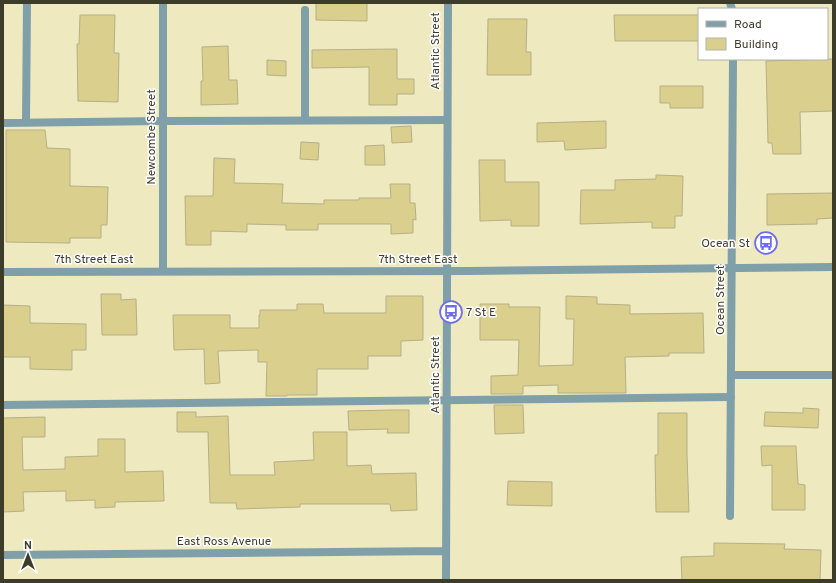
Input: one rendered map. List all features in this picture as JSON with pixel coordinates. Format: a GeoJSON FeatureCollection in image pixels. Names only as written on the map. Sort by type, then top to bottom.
{"type":"FeatureCollection","features":[{"type":"Feature","properties":{"kind":"street"},"geometry":{"type":"LineString","coordinates":[[26,122],[27,3]]}},
{"type":"Feature","properties":{"kind":"street","name":"Newcombe Street"},"geometry":{"type":"LineString","coordinates":[[163,3],[163,271]]}},
{"type":"Feature","properties":{"kind":"street","name":"Atlantic Street"},"geometry":{"type":"LineString","coordinates":[[446,580],[448,3]]}},
{"type":"Feature","properties":{"kind":"street"},"geometry":{"type":"LineString","coordinates":[[305,10],[305,120]]}},
{"type":"Feature","properties":{"kind":"street","name":"Ocean Street"},"geometry":{"type":"LineString","coordinates":[[730,516],[733,60]]}},
{"type":"Feature","properties":{"kind":"street"},"geometry":{"type":"LineString","coordinates":[[3,123],[447,120]]}},
{"type":"Feature","properties":{"kind":"street","name":"7th Street East"},"geometry":{"type":"LineString","coordinates":[[3,272],[447,271],[833,267]]}},
{"type":"Feature","properties":{"kind":"street"},"geometry":{"type":"LineString","coordinates":[[731,375],[833,375]]}},
{"type":"Feature","properties":{"kind":"street"},"geometry":{"type":"LineString","coordinates":[[3,405],[731,397]]}},
{"type":"Feature","properties":{"kind":"street","name":"East Ross Avenue"},"geometry":{"type":"LineString","coordinates":[[3,555],[446,551]]}},
{"type":"Feature","properties":{"kind":"building"},"geometry":{"type":"Polygon","coordinates":[[[316,3],[367,3],[367,21],[316,20],[316,3]]]}},
{"type":"Feature","properties":{"kind":"building"},"geometry":{"type":"Polygon","coordinates":[[[80,15],[115,15],[114,53],[119,53],[118,102],[78,101],[77,44],[79,44],[80,15]]]}},
{"type":"Feature","properties":{"kind":"building"},"geometry":{"type":"Polygon","coordinates":[[[614,15],[698,15],[698,41],[615,41],[614,15]]]}},
{"type":"Feature","properties":{"kind":"building"},"geometry":{"type":"Polygon","coordinates":[[[488,19],[527,19],[526,52],[531,52],[531,75],[487,75],[488,19]]]}},
{"type":"Feature","properties":{"kind":"building"},"geometry":{"type":"Polygon","coordinates":[[[228,46],[229,80],[237,80],[238,104],[201,105],[201,81],[203,81],[202,47],[228,46]]]}},
{"type":"Feature","properties":{"kind":"building"},"geometry":{"type":"Polygon","coordinates":[[[397,49],[397,79],[414,79],[414,94],[397,94],[397,105],[369,105],[369,67],[312,68],[312,50],[397,49]]]}},
{"type":"Feature","properties":{"kind":"building"},"geometry":{"type":"Polygon","coordinates":[[[833,59],[833,111],[800,112],[801,154],[773,154],[772,143],[768,143],[766,61],[833,59]]]}},
{"type":"Feature","properties":{"kind":"building"},"geometry":{"type":"Polygon","coordinates":[[[267,60],[286,61],[286,76],[267,75],[267,60]]]}},
{"type":"Feature","properties":{"kind":"building"},"geometry":{"type":"Polygon","coordinates":[[[660,86],[703,86],[703,108],[670,108],[670,103],[660,103],[660,86]]]}},
{"type":"Feature","properties":{"kind":"building"},"geometry":{"type":"Polygon","coordinates":[[[606,121],[606,148],[565,150],[564,141],[537,142],[537,123],[606,121]]]}},
{"type":"Feature","properties":{"kind":"building"},"geometry":{"type":"Polygon","coordinates":[[[411,126],[412,142],[392,143],[391,127],[411,126]]]}},
{"type":"Feature","properties":{"kind":"building"},"geometry":{"type":"Polygon","coordinates":[[[6,130],[45,130],[47,148],[70,149],[70,186],[108,187],[107,225],[101,225],[101,238],[70,238],[70,243],[6,242],[6,130]]]}},
{"type":"Feature","properties":{"kind":"building"},"geometry":{"type":"Polygon","coordinates":[[[301,142],[319,143],[318,160],[300,159],[301,142]]]}},
{"type":"Feature","properties":{"kind":"building"},"geometry":{"type":"Polygon","coordinates":[[[384,145],[385,165],[365,165],[365,146],[384,145]]]}},
{"type":"Feature","properties":{"kind":"building"},"geometry":{"type":"Polygon","coordinates":[[[214,158],[235,159],[234,183],[283,184],[282,203],[324,204],[324,200],[391,198],[390,184],[410,184],[410,203],[415,203],[416,220],[413,219],[413,233],[391,234],[391,224],[318,224],[318,230],[286,230],[286,225],[247,224],[247,232],[211,231],[211,245],[186,245],[185,196],[213,196],[214,158]]]}},
{"type":"Feature","properties":{"kind":"building"},"geometry":{"type":"Polygon","coordinates":[[[479,160],[505,160],[505,182],[539,182],[539,226],[511,226],[511,220],[480,221],[479,160]]]}},
{"type":"Feature","properties":{"kind":"building"},"geometry":{"type":"Polygon","coordinates":[[[656,175],[683,176],[682,216],[675,216],[675,228],[652,228],[652,222],[580,224],[581,190],[615,190],[615,180],[656,179],[656,175]]]}},
{"type":"Feature","properties":{"kind":"building"},"geometry":{"type":"Polygon","coordinates":[[[833,193],[833,218],[817,219],[817,224],[767,225],[767,194],[833,193]]]}},
{"type":"Feature","properties":{"kind":"building"},"geometry":{"type":"Polygon","coordinates":[[[101,294],[121,294],[121,300],[136,299],[137,335],[102,335],[101,294]]]}},
{"type":"Feature","properties":{"kind":"building"},"geometry":{"type":"Polygon","coordinates":[[[386,296],[423,296],[423,340],[401,341],[401,356],[368,356],[368,369],[317,369],[317,395],[266,396],[267,362],[258,362],[258,350],[218,351],[220,383],[205,384],[204,349],[174,350],[173,315],[230,315],[230,328],[259,328],[260,310],[297,310],[297,304],[323,304],[324,313],[386,313],[386,296]]]}},
{"type":"Feature","properties":{"kind":"building"},"geometry":{"type":"Polygon","coordinates":[[[566,296],[597,297],[597,304],[630,305],[630,314],[703,313],[704,353],[669,353],[669,356],[625,357],[626,393],[558,393],[558,385],[523,386],[523,394],[491,394],[491,376],[518,375],[519,340],[480,340],[480,304],[509,304],[509,307],[540,307],[539,366],[573,365],[574,319],[566,319],[566,296]]]}},
{"type":"Feature","properties":{"kind":"building"},"geometry":{"type":"Polygon","coordinates":[[[3,305],[30,306],[30,323],[86,324],[86,350],[72,350],[72,370],[30,369],[30,357],[3,357],[3,305]]]}},
{"type":"Feature","properties":{"kind":"building"},"geometry":{"type":"Polygon","coordinates":[[[494,405],[523,405],[524,433],[495,434],[494,405]]]}},
{"type":"Feature","properties":{"kind":"building"},"geometry":{"type":"Polygon","coordinates":[[[803,408],[819,409],[818,428],[764,426],[765,412],[803,413],[803,408]]]}},
{"type":"Feature","properties":{"kind":"building"},"geometry":{"type":"Polygon","coordinates":[[[409,410],[409,433],[387,433],[388,429],[349,430],[348,411],[409,410]]]}},
{"type":"Feature","properties":{"kind":"building"},"geometry":{"type":"Polygon","coordinates":[[[177,412],[196,412],[196,417],[228,416],[230,475],[275,475],[274,462],[314,460],[313,432],[347,432],[347,466],[371,465],[372,474],[416,473],[417,510],[391,511],[390,504],[300,504],[300,507],[237,509],[236,503],[210,503],[208,432],[177,432],[177,412]]]}},
{"type":"Feature","properties":{"kind":"building"},"geometry":{"type":"Polygon","coordinates":[[[658,413],[687,413],[689,512],[656,512],[655,455],[658,455],[658,413]]]}},
{"type":"Feature","properties":{"kind":"building"},"geometry":{"type":"Polygon","coordinates":[[[45,417],[45,437],[22,437],[23,470],[65,469],[65,457],[98,456],[98,439],[125,439],[125,472],[163,471],[164,501],[115,502],[115,507],[95,508],[95,500],[66,501],[66,491],[23,492],[24,511],[3,512],[3,418],[45,417]]]}},
{"type":"Feature","properties":{"kind":"building"},"geometry":{"type":"Polygon","coordinates":[[[761,446],[796,446],[798,484],[805,485],[805,510],[772,510],[772,465],[762,466],[761,446]]]}},
{"type":"Feature","properties":{"kind":"building"},"geometry":{"type":"Polygon","coordinates":[[[508,481],[552,482],[552,506],[507,505],[508,481]]]}},
{"type":"Feature","properties":{"kind":"building"},"geometry":{"type":"Polygon","coordinates":[[[714,543],[785,544],[784,549],[821,550],[820,580],[682,580],[681,557],[714,556],[714,543]]]}},
{"type":"Feature","properties":{"kind":"place","name":"Ocean St"},"geometry":{"type":"Point","coordinates":[766,243]}},
{"type":"Feature","properties":{"kind":"place","name":"7 St E"},"geometry":{"type":"Point","coordinates":[451,312]}}]}
